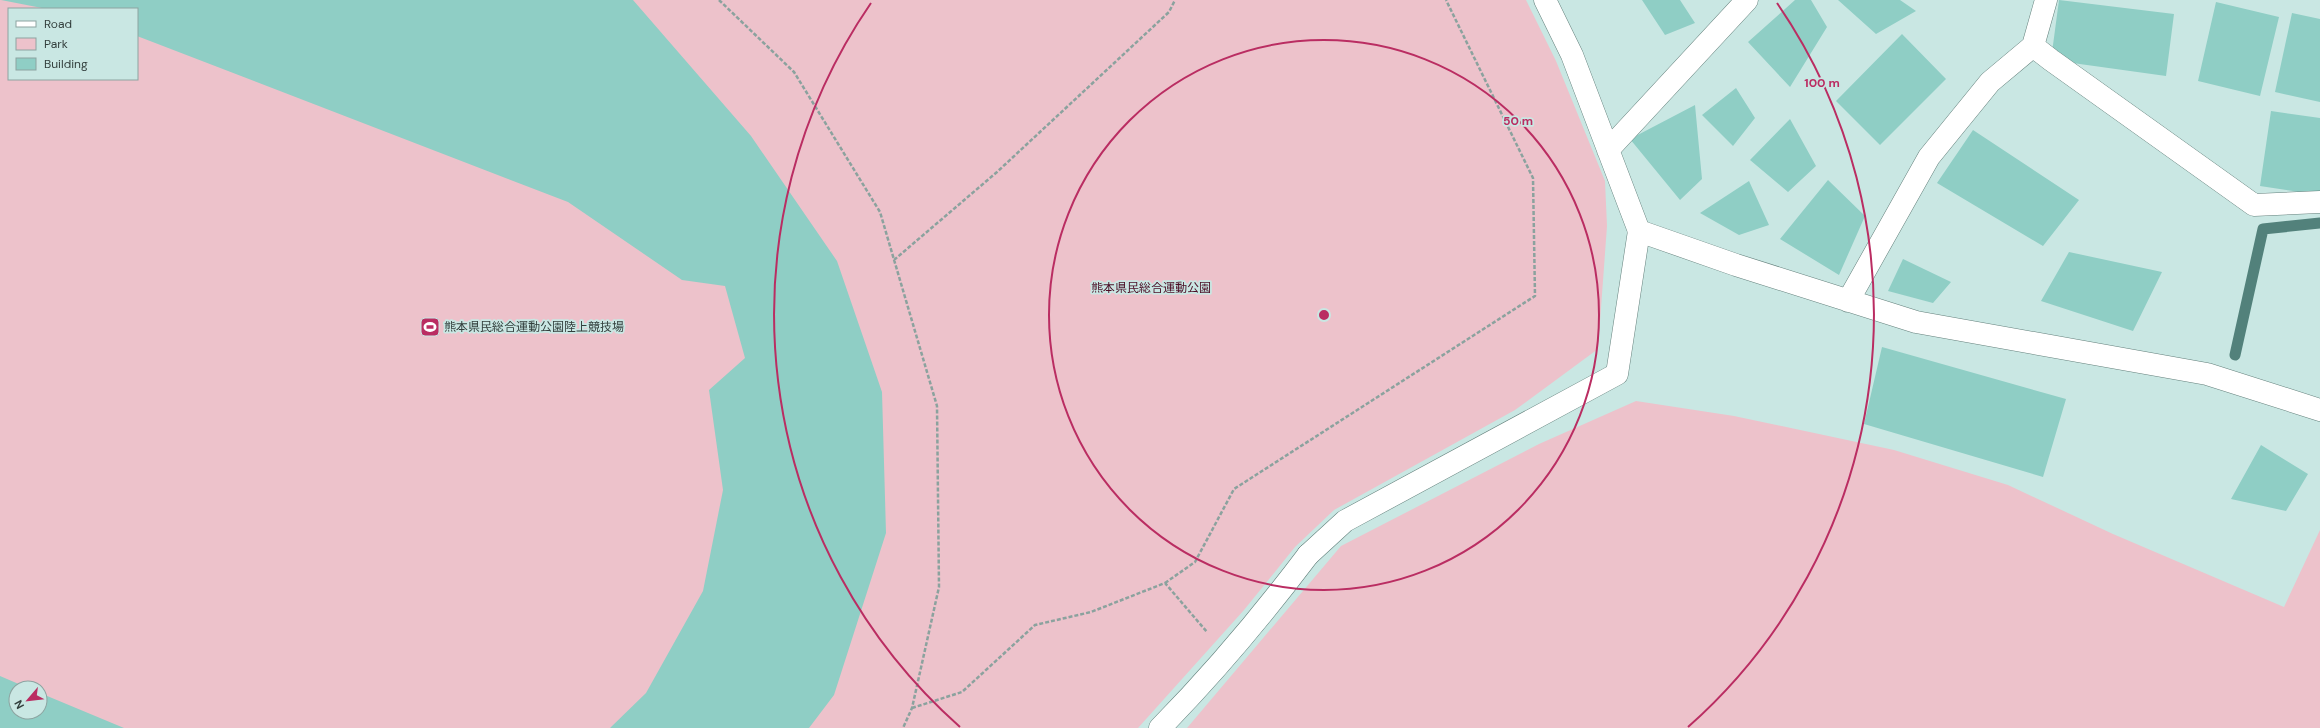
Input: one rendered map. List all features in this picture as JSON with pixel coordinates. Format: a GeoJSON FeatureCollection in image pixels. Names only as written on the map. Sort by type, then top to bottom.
{"type":"FeatureCollection","features":[{"type":"Feature","properties":{"kind":"street"},"geometry":{"type":"LineString","coordinates":[[1160,728],[1260,618],[1308,555],[1345,522],[1617,374],[1639,231],[1572,55],[1545,0]]}},
{"type":"Feature","properties":{"kind":"street"},"geometry":{"type":"LineString","coordinates":[[1608,150],[1747,0]]}},
{"type":"Feature","properties":{"kind":"street"},"geometry":{"type":"LineString","coordinates":[[1848,301],[1929,157],[1990,82],[2033,46],[2046,0]]}},
{"type":"Feature","properties":{"kind":"street"},"geometry":{"type":"LineString","coordinates":[[2033,46],[2254,205],[2320,202]]}},
{"type":"Feature","properties":{"kind":"street"},"geometry":{"type":"LineString","coordinates":[[1639,231],[1736,265],[1916,322],[2207,374],[2320,410]]}},
{"type":"Feature","properties":{"kind":"path"},"geometry":{"type":"LineString","coordinates":[[719,0],[794,72],[880,212],[937,406],[939,587],[912,708],[903,728]]}},
{"type":"Feature","properties":{"kind":"path"},"geometry":{"type":"LineString","coordinates":[[894,260],[997,172],[1168,12],[1175,0]]}},
{"type":"Feature","properties":{"kind":"path"},"geometry":{"type":"LineString","coordinates":[[912,708],[962,692],[1035,625],[1091,612],[1165,583],[1195,562],[1234,490],[1535,296],[1533,178],[1446,0]]}},
{"type":"Feature","properties":{"kind":"path"},"geometry":{"type":"LineString","coordinates":[[1165,583],[1227,656]]}},
{"type":"Feature","properties":{"kind":"green space","name":"熊本県民総合運動公園"},"geometry":{"type":"Polygon","coordinates":[[[0,0],[1526,0],[1556,61],[1605,181],[1607,226],[1598,349],[1515,410],[1334,510],[1295,547],[1244,610],[1138,728],[0,728],[0,0]]]}},
{"type":"Feature","properties":{"kind":"green space"},"geometry":{"type":"Polygon","coordinates":[[[1636,401],[1734,416],[1894,450],[2008,485],[2113,534],[2284,607],[2320,530],[2320,728],[1187,728],[1341,546],[1539,444],[1636,401]]]}},
{"type":"Feature","properties":{"kind":"building"},"geometry":{"type":"Polygon","coordinates":[[[1,0],[633,0],[751,136],[837,261],[882,392],[886,533],[834,695],[809,728],[610,728],[646,693],[703,591],[723,490],[709,390],[745,358],[725,286],[682,280],[568,202],[138,36],[138,8],[42,8],[1,0]]]}},
{"type":"Feature","properties":{"kind":"building"},"geometry":{"type":"Polygon","coordinates":[[[1642,0],[1680,0],[1695,23],[1665,35],[1642,0]]]}},
{"type":"Feature","properties":{"kind":"building"},"geometry":{"type":"Polygon","coordinates":[[[1795,0],[1811,0],[1827,27],[1790,87],[1748,42],[1795,0]]]}},
{"type":"Feature","properties":{"kind":"building"},"geometry":{"type":"Polygon","coordinates":[[[1838,0],[1900,0],[1916,11],[1876,34],[1838,0]]]}},
{"type":"Feature","properties":{"kind":"building"},"geometry":{"type":"Polygon","coordinates":[[[2059,0],[2174,14],[2166,76],[2051,60],[2059,0]]]}},
{"type":"Feature","properties":{"kind":"building"},"geometry":{"type":"Polygon","coordinates":[[[2216,2],[2279,17],[2260,96],[2198,81],[2216,2]]]}},
{"type":"Feature","properties":{"kind":"building"},"geometry":{"type":"Polygon","coordinates":[[[2292,13],[2320,19],[2320,102],[2275,92],[2292,13]]]}},
{"type":"Feature","properties":{"kind":"building"},"geometry":{"type":"Polygon","coordinates":[[[1902,34],[1946,79],[1880,145],[1836,101],[1902,34]]]}},
{"type":"Feature","properties":{"kind":"building"},"geometry":{"type":"Polygon","coordinates":[[[1736,88],[1755,118],[1733,146],[1702,115],[1736,88]]]}},
{"type":"Feature","properties":{"kind":"building"},"geometry":{"type":"Polygon","coordinates":[[[1695,105],[1702,179],[1680,200],[1630,139],[1695,105]]]}},
{"type":"Feature","properties":{"kind":"building"},"geometry":{"type":"Polygon","coordinates":[[[2271,111],[2320,118],[2320,195],[2260,186],[2271,111]]]}},
{"type":"Feature","properties":{"kind":"building"},"geometry":{"type":"Polygon","coordinates":[[[1790,119],[1816,166],[1788,192],[1750,160],[1790,119]]]}},
{"type":"Feature","properties":{"kind":"building"},"geometry":{"type":"Polygon","coordinates":[[[1973,130],[2079,200],[2043,246],[1937,183],[1973,130]]]}},
{"type":"Feature","properties":{"kind":"building"},"geometry":{"type":"Polygon","coordinates":[[[1828,180],[1865,216],[1839,275],[1780,239],[1828,180]]]}},
{"type":"Feature","properties":{"kind":"building"},"geometry":{"type":"Polygon","coordinates":[[[1749,181],[1769,225],[1739,235],[1700,213],[1749,181]]]}},
{"type":"Feature","properties":{"kind":"building"},"geometry":{"type":"Polygon","coordinates":[[[2069,252],[2162,272],[2133,331],[2041,301],[2069,252]]]}},
{"type":"Feature","properties":{"kind":"building"},"geometry":{"type":"Polygon","coordinates":[[[1903,259],[1951,282],[1933,303],[1888,291],[1903,259]]]}},
{"type":"Feature","properties":{"kind":"building"},"geometry":{"type":"Polygon","coordinates":[[[1882,347],[2066,399],[2043,477],[1864,424],[1882,347]]]}},
{"type":"Feature","properties":{"kind":"building"},"geometry":{"type":"Polygon","coordinates":[[[2261,445],[2308,474],[2286,511],[2231,499],[2261,445]]]}},
{"type":"Feature","properties":{"kind":"building"},"geometry":{"type":"Polygon","coordinates":[[[0,676],[9,680],[8,680],[8,720],[48,720],[48,696],[124,728],[0,728],[0,676]]]}},
{"type":"Feature","properties":{"kind":"waterway"},"geometry":{"type":"LineString","coordinates":[[2235,355],[2263,229],[2320,223]]}},
{"type":"Feature","properties":{"kind":"place","name":"熊本県民総合運動公園陸上競技場"},"geometry":{"type":"Point","coordinates":[430,327]}}]}
